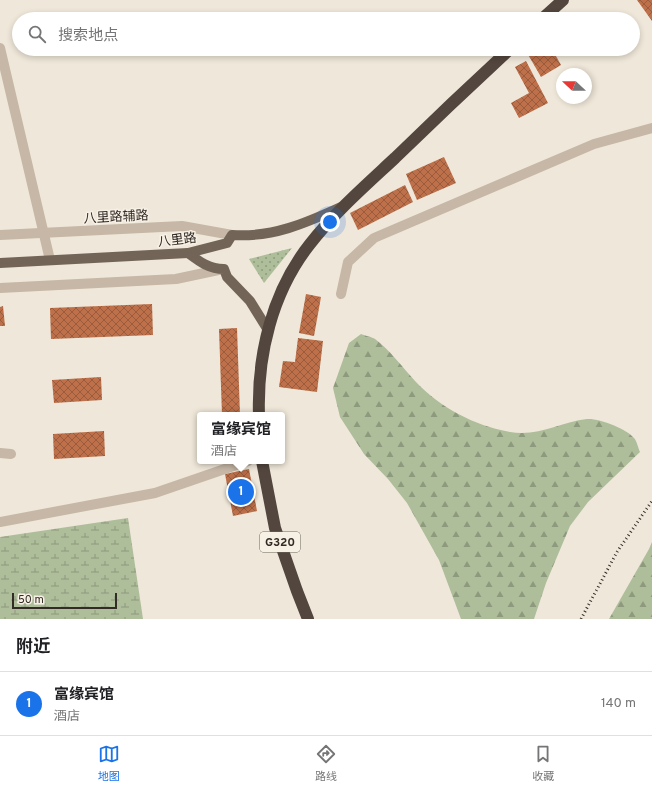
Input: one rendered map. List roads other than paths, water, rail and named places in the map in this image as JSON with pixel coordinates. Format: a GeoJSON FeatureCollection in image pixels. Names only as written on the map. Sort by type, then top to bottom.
{"type":"FeatureCollection","features":[{"type":"Feature","properties":{"kind":"highway"},"geometry":{"type":"LineString","coordinates":[[550,12],[563,0]]}},
{"type":"Feature","properties":{"kind":"highway"},"geometry":{"type":"LineString","coordinates":[[260,412],[261,370],[268,330],[276,302],[296,264],[309,244],[346,204],[503,56]]}},
{"type":"Feature","properties":{"kind":"highway","name":"G320"},"geometry":{"type":"LineString","coordinates":[[263,464],[275,528],[296,591],[308,619]]}},
{"type":"Feature","properties":{"kind":"main road"},"geometry":{"type":"LineString","coordinates":[[232,235],[252,237],[285,230],[303,224],[346,204]]}},
{"type":"Feature","properties":{"kind":"main road","name":"八里路"},"geometry":{"type":"LineString","coordinates":[[0,262],[188,254],[227,243],[232,235]]}},
{"type":"Feature","properties":{"kind":"main road"},"geometry":{"type":"LineString","coordinates":[[188,254],[202,264],[214,269],[224,269],[227,277],[250,301],[268,330]]}},
{"type":"Feature","properties":{"kind":"street"},"geometry":{"type":"LineString","coordinates":[[0,48],[50,260]]}},
{"type":"Feature","properties":{"kind":"street"},"geometry":{"type":"LineString","coordinates":[[341,294],[348,262],[374,238],[594,144],[652,128]]}},
{"type":"Feature","properties":{"kind":"street","name":"八里路辅路"},"geometry":{"type":"LineString","coordinates":[[0,234],[182,226],[232,235]]}},
{"type":"Feature","properties":{"kind":"street"},"geometry":{"type":"LineString","coordinates":[[0,288],[176,279],[224,269]]}},
{"type":"Feature","properties":{"kind":"street"},"geometry":{"type":"LineString","coordinates":[[0,453],[11,454]]}},
{"type":"Feature","properties":{"kind":"street"},"geometry":{"type":"LineString","coordinates":[[0,522],[155,494],[240,464]]}},
{"type":"Feature","properties":{"kind":"street"},"geometry":{"type":"LineString","coordinates":[[296,591],[314,619]]}},
{"type":"Feature","properties":{"kind":"railway"},"geometry":{"type":"LineString","coordinates":[[581,619],[617,552],[652,501]]}},
{"type":"Feature","properties":{"kind":"place","name":"富缘宾馆"},"geometry":{"type":"Point","coordinates":[241,492]}}]}
